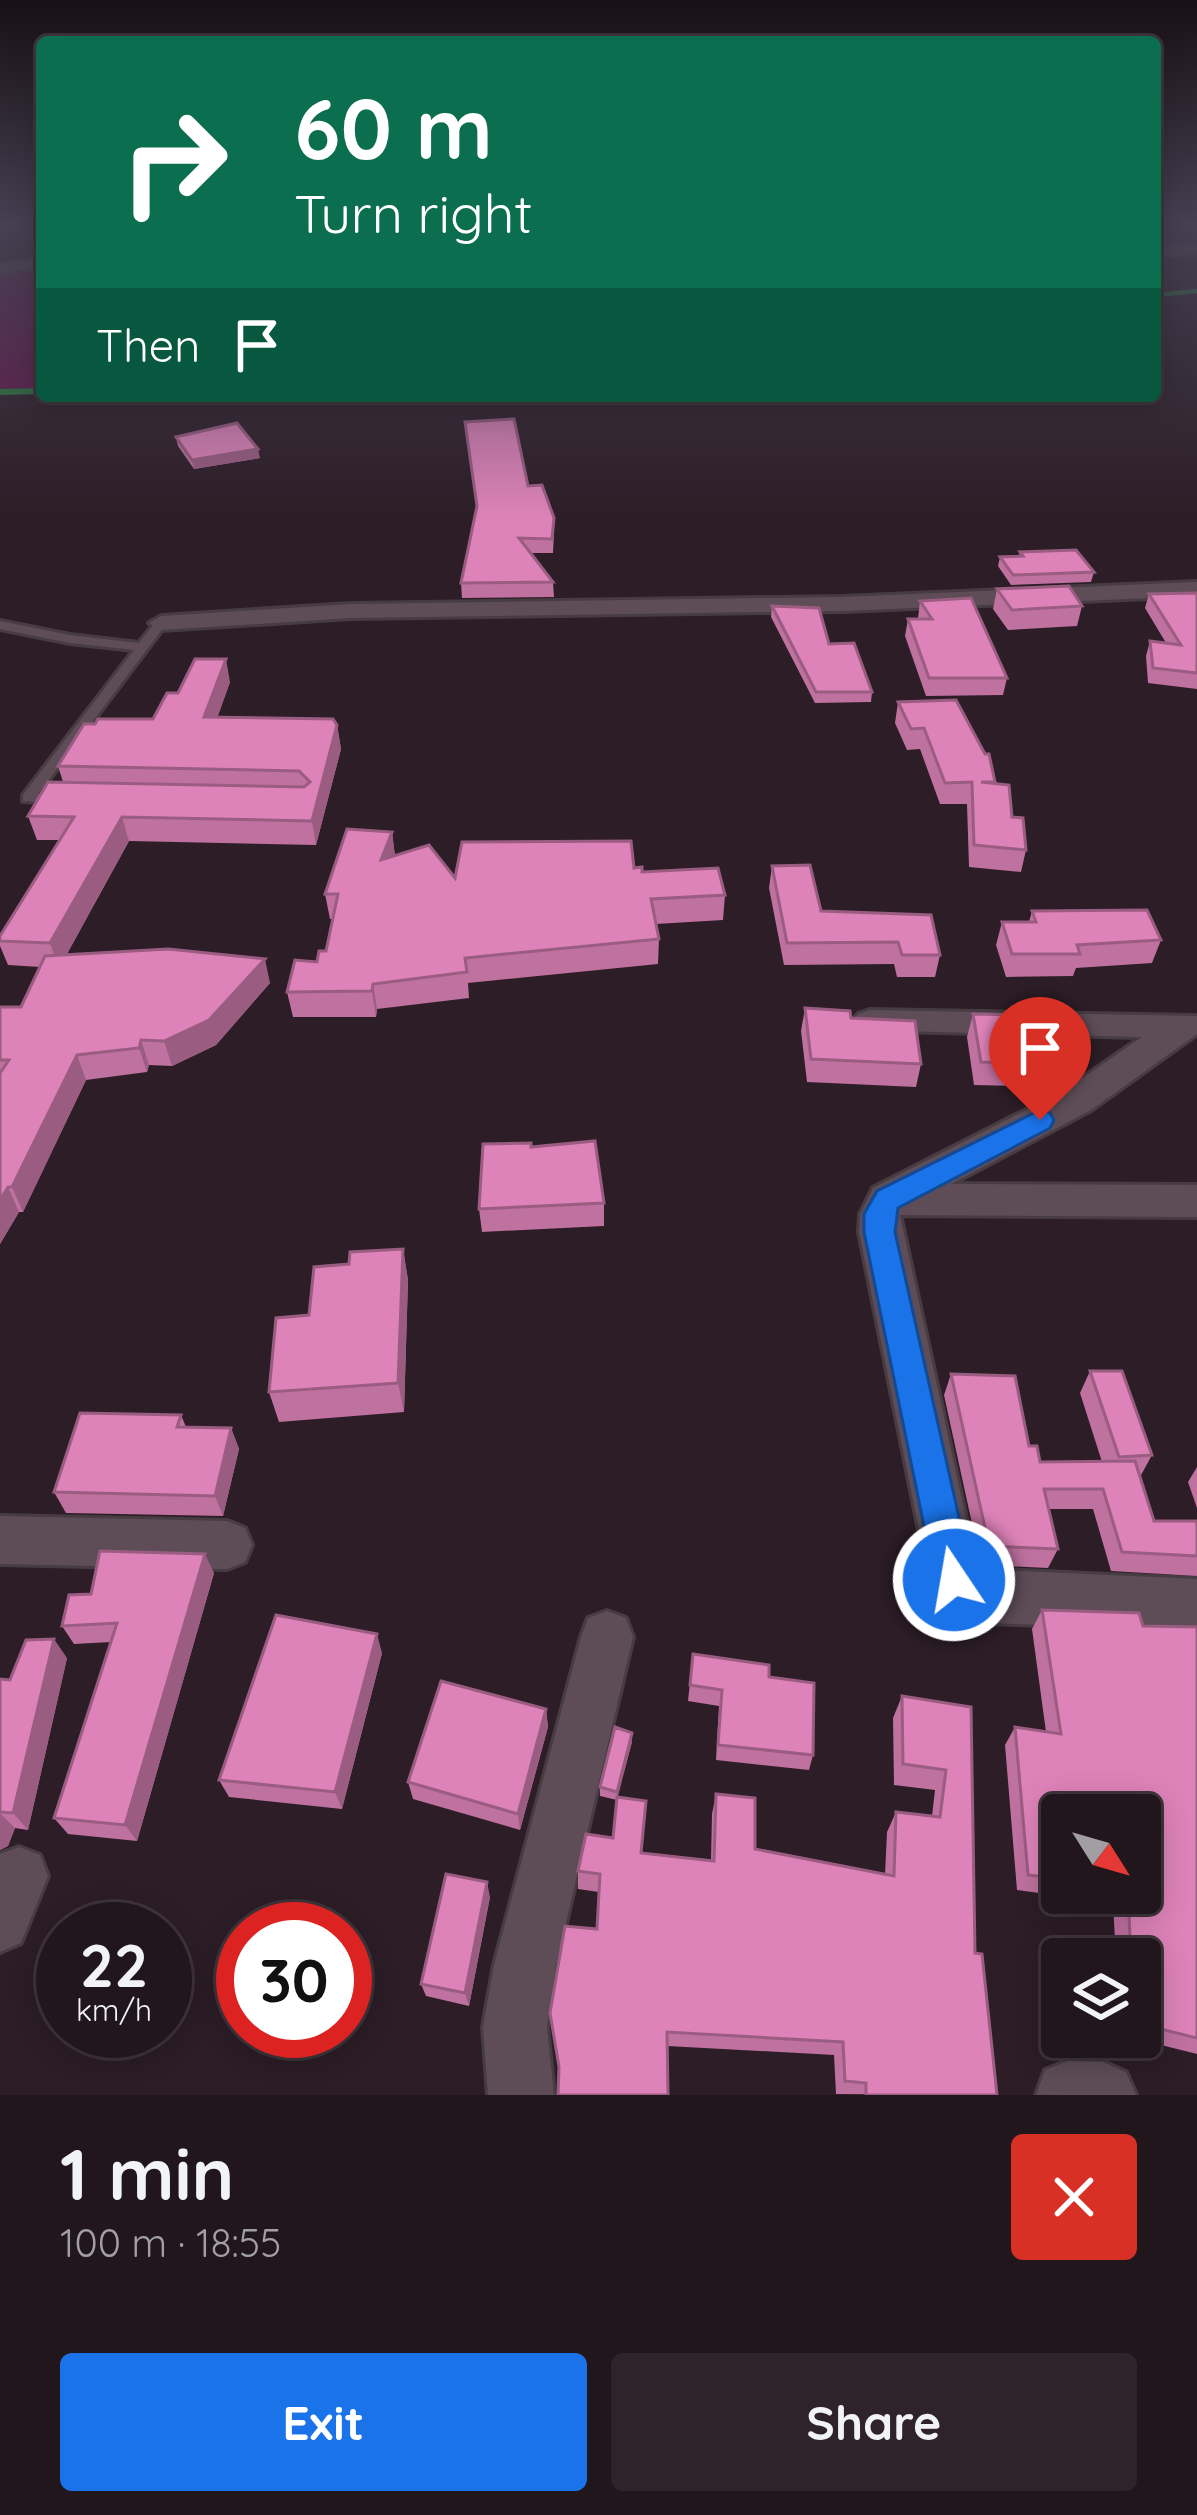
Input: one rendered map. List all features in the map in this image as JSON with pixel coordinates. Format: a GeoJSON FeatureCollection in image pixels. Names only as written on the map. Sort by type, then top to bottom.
{"type":"FeatureCollection","features":[{"type":"Feature","properties":{"kind":"street"},"geometry":{"type":"LineString","coordinates":[[161,623],[351,611],[820,605],[1197,590]]}},
{"type":"Feature","properties":{"kind":"street"},"geometry":{"type":"LineString","coordinates":[[824,1022],[1191,1025]]}},
{"type":"Feature","properties":{"kind":"street"},"geometry":{"type":"LineString","coordinates":[[1191,1025],[1078,1100],[887,1199],[880,1214],[880,1232],[954,1580],[962,1591],[989,1598],[1197,1605]]}},
{"type":"Feature","properties":{"kind":"street"},"geometry":{"type":"LineString","coordinates":[[887,1199],[1197,1201]]}},
{"type":"Feature","properties":{"kind":"street"},"geometry":{"type":"LineString","coordinates":[[0,1540],[227,1545]]}},
{"type":"Feature","properties":{"kind":"street"},"geometry":{"type":"LineString","coordinates":[[520,2095],[515,2027],[525,1965],[608,1637]]}},
{"type":"Feature","properties":{"kind":"lane"},"geometry":{"type":"LineString","coordinates":[[88,801],[28,798],[161,623]]}},
{"type":"Feature","properties":{"kind":"lane"},"geometry":{"type":"LineString","coordinates":[[0,625],[70,640],[143,647]]}},
{"type":"Feature","properties":{"kind":"shaded area"},"geometry":{"type":"Polygon","coordinates":[[[0,324],[36,324],[36,390],[0,391],[0,324]]]}},
{"type":"Feature","properties":{"kind":"building"},"geometry":{"type":"Polygon","coordinates":[[[514,419],[528,486],[542,485],[554,518],[552,539],[519,538],[553,582],[461,583],[477,506],[465,422],[514,419]]]}},
{"type":"Feature","properties":{"kind":"building"},"geometry":{"type":"Polygon","coordinates":[[[237,423],[258,449],[192,460],[176,437],[237,423]]]}},
{"type":"Feature","properties":{"kind":"building"},"geometry":{"type":"Polygon","coordinates":[[[1076,550],[1094,572],[1013,575],[1000,557],[1023,556],[1020,552],[1076,550]]]}},
{"type":"Feature","properties":{"kind":"building"},"geometry":{"type":"Polygon","coordinates":[[[1069,586],[1082,606],[1012,610],[997,589],[1069,586]]]}},
{"type":"Feature","properties":{"kind":"building"},"geometry":{"type":"Polygon","coordinates":[[[1197,593],[1197,673],[1153,668],[1150,641],[1181,645],[1149,594],[1197,593]]]}},
{"type":"Feature","properties":{"kind":"building"},"geometry":{"type":"Polygon","coordinates":[[[971,598],[1007,678],[929,678],[908,619],[932,619],[920,601],[971,598]]]}},
{"type":"Feature","properties":{"kind":"building"},"geometry":{"type":"Polygon","coordinates":[[[772,606],[819,608],[829,644],[854,643],[872,692],[816,692],[772,606]]]}},
{"type":"Feature","properties":{"kind":"building"},"geometry":{"type":"Polygon","coordinates":[[[195,659],[226,659],[204,717],[333,719],[337,725],[312,821],[122,817],[50,943],[0,941],[74,817],[28,816],[48,782],[304,787],[310,782],[299,771],[58,766],[84,724],[95,724],[98,719],[153,719],[167,693],[178,693],[195,659]]]}},
{"type":"Feature","properties":{"kind":"building"},"geometry":{"type":"Polygon","coordinates":[[[956,700],[989,754],[995,782],[981,782],[1009,785],[1012,817],[1023,818],[1026,850],[974,845],[972,782],[945,783],[924,728],[911,729],[898,702],[956,700]]]}},
{"type":"Feature","properties":{"kind":"building"},"geometry":{"type":"Polygon","coordinates":[[[347,829],[392,832],[381,860],[429,845],[455,878],[462,842],[631,841],[634,868],[642,867],[642,872],[718,868],[725,895],[651,899],[659,939],[465,958],[467,972],[373,984],[372,991],[287,992],[295,960],[317,962],[319,951],[326,951],[338,894],[325,894],[347,829]]]}},
{"type":"Feature","properties":{"kind":"building"},"geometry":{"type":"Polygon","coordinates":[[[810,865],[821,911],[931,915],[940,955],[902,955],[898,942],[787,943],[772,866],[810,865]]]}},
{"type":"Feature","properties":{"kind":"building"},"geometry":{"type":"Polygon","coordinates":[[[1147,910],[1161,940],[1077,945],[1080,954],[1012,954],[1002,922],[1036,922],[1032,911],[1147,910]]]}},
{"type":"Feature","properties":{"kind":"building"},"geometry":{"type":"Polygon","coordinates":[[[168,949],[265,959],[209,1020],[164,1041],[141,1040],[139,1048],[77,1055],[12,1187],[0,1200],[0,1073],[9,1060],[0,1060],[0,1007],[21,1007],[45,956],[168,949]]]}},
{"type":"Feature","properties":{"kind":"building"},"geometry":{"type":"Polygon","coordinates":[[[805,1008],[850,1011],[851,1018],[915,1021],[921,1064],[811,1059],[805,1008]]]}},
{"type":"Feature","properties":{"kind":"building"},"geometry":{"type":"Polygon","coordinates":[[[973,1014],[1061,1016],[1068,1064],[981,1062],[973,1014]]]}},
{"type":"Feature","properties":{"kind":"building"},"geometry":{"type":"Polygon","coordinates":[[[595,1141],[604,1203],[479,1209],[483,1144],[531,1143],[531,1147],[595,1141]]]}},
{"type":"Feature","properties":{"kind":"building"},"geometry":{"type":"Polygon","coordinates":[[[403,1249],[398,1383],[269,1392],[276,1318],[309,1315],[314,1267],[349,1264],[350,1252],[403,1249]]]}},
{"type":"Feature","properties":{"kind":"building"},"geometry":{"type":"Polygon","coordinates":[[[1090,1371],[1122,1371],[1152,1455],[1119,1457],[1090,1371]]]}},
{"type":"Feature","properties":{"kind":"building"},"geometry":{"type":"Polygon","coordinates":[[[951,1374],[1015,1376],[1029,1446],[1037,1446],[1040,1462],[1135,1461],[1154,1521],[1197,1521],[1197,1556],[1122,1552],[1103,1489],[1044,1489],[1058,1549],[989,1546],[951,1374]]]}},
{"type":"Feature","properties":{"kind":"building"},"geometry":{"type":"Polygon","coordinates":[[[80,1413],[181,1415],[177,1427],[231,1428],[215,1496],[54,1492],[80,1413]]]}},
{"type":"Feature","properties":{"kind":"building"},"geometry":{"type":"Polygon","coordinates":[[[100,1551],[205,1554],[125,1825],[54,1818],[117,1623],[62,1626],[69,1595],[91,1594],[100,1551]]]}},
{"type":"Feature","properties":{"kind":"building"},"geometry":{"type":"Polygon","coordinates":[[[1042,1610],[1139,1613],[1143,1626],[1197,1627],[1197,2038],[1161,2029],[1161,1938],[1130,1938],[1129,1914],[1161,1914],[1161,1794],[1041,1794],[1041,1877],[1028,1875],[1015,1727],[1061,1734],[1042,1610]]]}},
{"type":"Feature","properties":{"kind":"building"},"geometry":{"type":"Polygon","coordinates":[[[276,1615],[377,1634],[335,1792],[219,1780],[276,1615]]]}},
{"type":"Feature","properties":{"kind":"building"},"geometry":{"type":"Polygon","coordinates":[[[54,1639],[13,1813],[0,1812],[0,1679],[10,1680],[26,1640],[54,1639]]]}},
{"type":"Feature","properties":{"kind":"building"},"geometry":{"type":"Polygon","coordinates":[[[693,1654],[769,1665],[769,1677],[814,1683],[813,1755],[718,1745],[722,1690],[690,1685],[693,1654]]]}},
{"type":"Feature","properties":{"kind":"building"},"geometry":{"type":"Polygon","coordinates":[[[441,1681],[546,1709],[518,1814],[408,1782],[441,1681]]]}},
{"type":"Feature","properties":{"kind":"building"},"geometry":{"type":"Polygon","coordinates":[[[902,1696],[971,1707],[975,1953],[982,1954],[997,2095],[866,2095],[866,2083],[845,2081],[843,2042],[667,2032],[668,2095],[558,2095],[559,2067],[550,2013],[565,1926],[597,1929],[600,1874],[578,1871],[586,1834],[613,1838],[617,1797],[646,1801],[641,1853],[714,1861],[716,1794],[755,1798],[755,1849],[894,1876],[896,1812],[940,1817],[946,1770],[903,1764],[902,1696]]]}},
{"type":"Feature","properties":{"kind":"building"},"geometry":{"type":"Polygon","coordinates":[[[615,1727],[632,1733],[617,1792],[600,1787],[615,1727]]]}},
{"type":"Feature","properties":{"kind":"building"},"geometry":{"type":"Polygon","coordinates":[[[446,1874],[487,1882],[465,1993],[421,1984],[446,1874]]]}},
{"type":"Feature","properties":{"kind":"waterway"},"geometry":{"type":"LineString","coordinates":[[0,392],[36,391]]}},
{"type":"Feature","properties":{"kind":"route"},"geometry":{"type":"LineString","coordinates":[[954,1580],[880,1214],[887,1199],[1040,1120]]}}]}
